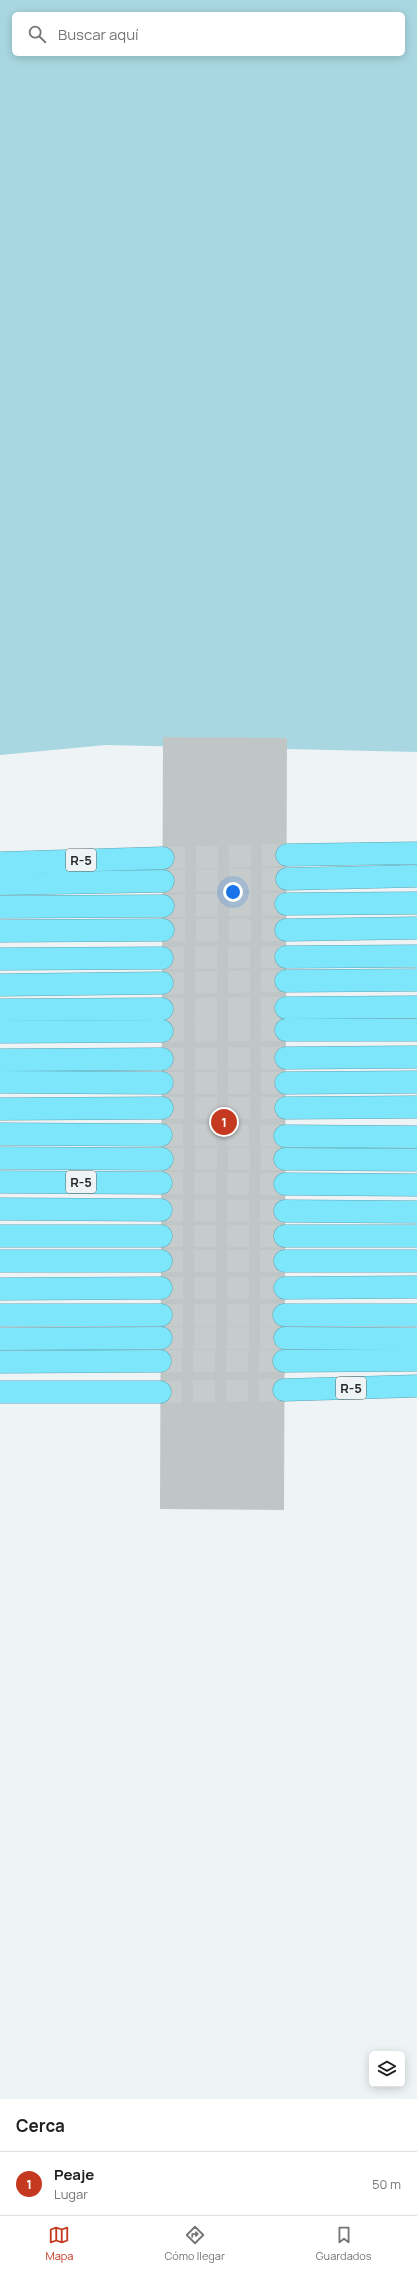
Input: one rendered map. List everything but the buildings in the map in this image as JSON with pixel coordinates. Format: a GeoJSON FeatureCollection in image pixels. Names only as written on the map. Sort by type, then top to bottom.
{"type":"FeatureCollection","features":[{"type":"Feature","properties":{"kind":"highway"},"geometry":{"type":"LineString","coordinates":[[287,855],[417,852]]}},
{"type":"Feature","properties":{"kind":"highway","name":"R-5"},"geometry":{"type":"LineString","coordinates":[[0,863],[163,858]]}},
{"type":"Feature","properties":{"kind":"highway"},"geometry":{"type":"LineString","coordinates":[[287,879],[417,876]]}},
{"type":"Feature","properties":{"kind":"highway","name":"R-5"},"geometry":{"type":"LineString","coordinates":[[0,884],[162,881]]}},
{"type":"Feature","properties":{"kind":"highway"},"geometry":{"type":"LineString","coordinates":[[286,904],[417,903]]}},
{"type":"Feature","properties":{"kind":"highway"},"geometry":{"type":"LineString","coordinates":[[0,907],[162,906]]}},
{"type":"Feature","properties":{"kind":"highway"},"geometry":{"type":"LineString","coordinates":[[286,930],[417,928]]}},
{"type":"Feature","properties":{"kind":"highway"},"geometry":{"type":"LineString","coordinates":[[0,931],[162,930]]}},
{"type":"Feature","properties":{"kind":"highway"},"geometry":{"type":"LineString","coordinates":[[286,957],[417,956]]}},
{"type":"Feature","properties":{"kind":"highway"},"geometry":{"type":"LineString","coordinates":[[0,959],[162,958]]}},
{"type":"Feature","properties":{"kind":"highway"},"geometry":{"type":"LineString","coordinates":[[286,981],[417,980]]}},
{"type":"Feature","properties":{"kind":"highway"},"geometry":{"type":"LineString","coordinates":[[0,985],[162,982]]}},
{"type":"Feature","properties":{"kind":"highway"},"geometry":{"type":"LineString","coordinates":[[286,1008],[417,1007]]}},
{"type":"Feature","properties":{"kind":"highway"},"geometry":{"type":"LineString","coordinates":[[0,1010],[162,1009]]}},
{"type":"Feature","properties":{"kind":"highway"},"geometry":{"type":"LineString","coordinates":[[286,1030],[417,1030]]}},
{"type":"Feature","properties":{"kind":"highway"},"geometry":{"type":"LineString","coordinates":[[0,1032],[162,1031]]}},
{"type":"Feature","properties":{"kind":"highway"},"geometry":{"type":"LineString","coordinates":[[286,1058],[417,1057]]}},
{"type":"Feature","properties":{"kind":"highway"},"geometry":{"type":"LineString","coordinates":[[0,1060],[162,1059]]}},
{"type":"Feature","properties":{"kind":"highway"},"geometry":{"type":"LineString","coordinates":[[0,1082],[162,1083]]}},
{"type":"Feature","properties":{"kind":"highway"},"geometry":{"type":"LineString","coordinates":[[286,1083],[417,1082]]}},
{"type":"Feature","properties":{"kind":"highway"},"geometry":{"type":"LineString","coordinates":[[286,1108],[417,1107]]}},
{"type":"Feature","properties":{"kind":"highway"},"geometry":{"type":"LineString","coordinates":[[0,1109],[162,1108]]}},
{"type":"Feature","properties":{"kind":"highway"},"geometry":{"type":"LineString","coordinates":[[0,1134],[161,1135]]}},
{"type":"Feature","properties":{"kind":"highway"},"geometry":{"type":"LineString","coordinates":[[285,1136],[417,1137]]}},
{"type":"Feature","properties":{"kind":"highway","name":"R-5"},"geometry":{"type":"LineString","coordinates":[[0,1158],[162,1158]]}},
{"type":"Feature","properties":{"kind":"highway"},"geometry":{"type":"LineString","coordinates":[[285,1159],[417,1160]]}},
{"type":"Feature","properties":{"kind":"highway","name":"R-5"},"geometry":{"type":"LineString","coordinates":[[0,1182],[161,1183]]}},
{"type":"Feature","properties":{"kind":"highway"},"geometry":{"type":"LineString","coordinates":[[285,1184],[417,1185]]}},
{"type":"Feature","properties":{"kind":"highway","name":"R-5"},"geometry":{"type":"LineString","coordinates":[[0,1209],[161,1210]]}},
{"type":"Feature","properties":{"kind":"highway"},"geometry":{"type":"LineString","coordinates":[[285,1211],[417,1212]]}},
{"type":"Feature","properties":{"kind":"highway"},"geometry":{"type":"LineString","coordinates":[[0,1236],[161,1236]]}},
{"type":"Feature","properties":{"kind":"highway"},"geometry":{"type":"LineString","coordinates":[[285,1236],[417,1236]]}},
{"type":"Feature","properties":{"kind":"highway"},"geometry":{"type":"LineString","coordinates":[[0,1261],[161,1261]]}},
{"type":"Feature","properties":{"kind":"highway"},"geometry":{"type":"LineString","coordinates":[[285,1261],[417,1261]]}},
{"type":"Feature","properties":{"kind":"highway"},"geometry":{"type":"LineString","coordinates":[[285,1288],[417,1287]]}},
{"type":"Feature","properties":{"kind":"highway"},"geometry":{"type":"LineString","coordinates":[[0,1288],[161,1288]]}},
{"type":"Feature","properties":{"kind":"highway"},"geometry":{"type":"LineString","coordinates":[[0,1315],[161,1315]]}},
{"type":"Feature","properties":{"kind":"highway"},"geometry":{"type":"LineString","coordinates":[[284,1315],[417,1315]]}},
{"type":"Feature","properties":{"kind":"highway"},"geometry":{"type":"LineString","coordinates":[[0,1339],[161,1338]]}},
{"type":"Feature","properties":{"kind":"highway"},"geometry":{"type":"LineString","coordinates":[[285,1338],[417,1339]]}},
{"type":"Feature","properties":{"kind":"highway","name":"R-5"},"geometry":{"type":"LineString","coordinates":[[284,1361],[417,1360]]}},
{"type":"Feature","properties":{"kind":"highway"},"geometry":{"type":"LineString","coordinates":[[0,1362],[160,1361]]}},
{"type":"Feature","properties":{"kind":"highway","name":"R-5"},"geometry":{"type":"LineString","coordinates":[[284,1390],[417,1386]]}},
{"type":"Feature","properties":{"kind":"highway"},"geometry":{"type":"LineString","coordinates":[[0,1392],[160,1392]]}},
{"type":"Feature","properties":{"kind":"shaded area"},"geometry":{"type":"Polygon","coordinates":[[[0,0],[417,0],[417,752],[106,745],[0,755],[0,0]]]}},
{"type":"Feature","properties":{"kind":"tunnel"},"geometry":{"type":"LineString","coordinates":[[163,858],[287,855]]}},
{"type":"Feature","properties":{"kind":"tunnel"},"geometry":{"type":"LineString","coordinates":[[163,881],[287,879]]}},
{"type":"Feature","properties":{"kind":"tunnel"},"geometry":{"type":"LineString","coordinates":[[163,906],[286,904]]}},
{"type":"Feature","properties":{"kind":"tunnel"},"geometry":{"type":"LineString","coordinates":[[163,930],[286,930]]}},
{"type":"Feature","properties":{"kind":"tunnel"},"geometry":{"type":"LineString","coordinates":[[162,958],[286,957]]}},
{"type":"Feature","properties":{"kind":"tunnel"},"geometry":{"type":"LineString","coordinates":[[162,983],[286,981]]}},
{"type":"Feature","properties":{"kind":"tunnel"},"geometry":{"type":"LineString","coordinates":[[162,1009],[286,1008]]}},
{"type":"Feature","properties":{"kind":"tunnel"},"geometry":{"type":"LineString","coordinates":[[162,1031],[286,1030]]}},
{"type":"Feature","properties":{"kind":"tunnel"},"geometry":{"type":"LineString","coordinates":[[162,1059],[286,1058]]}},
{"type":"Feature","properties":{"kind":"tunnel"},"geometry":{"type":"LineString","coordinates":[[162,1083],[286,1083]]}},
{"type":"Feature","properties":{"kind":"tunnel"},"geometry":{"type":"LineString","coordinates":[[162,1108],[286,1108]]}},
{"type":"Feature","properties":{"kind":"tunnel"},"geometry":{"type":"LineString","coordinates":[[161,1135],[285,1136]]}},
{"type":"Feature","properties":{"kind":"tunnel"},"geometry":{"type":"LineString","coordinates":[[162,1159],[285,1159]]}},
{"type":"Feature","properties":{"kind":"tunnel"},"geometry":{"type":"LineString","coordinates":[[161,1183],[285,1184]]}},
{"type":"Feature","properties":{"kind":"tunnel"},"geometry":{"type":"LineString","coordinates":[[161,1210],[285,1211]]}},
{"type":"Feature","properties":{"kind":"tunnel"},"geometry":{"type":"LineString","coordinates":[[161,1236],[285,1236]]}},
{"type":"Feature","properties":{"kind":"tunnel"},"geometry":{"type":"LineString","coordinates":[[161,1261],[285,1261]]}},
{"type":"Feature","properties":{"kind":"tunnel"},"geometry":{"type":"LineString","coordinates":[[161,1288],[285,1288]]}},
{"type":"Feature","properties":{"kind":"tunnel"},"geometry":{"type":"LineString","coordinates":[[161,1315],[284,1315]]}},
{"type":"Feature","properties":{"kind":"tunnel"},"geometry":{"type":"LineString","coordinates":[[161,1338],[285,1338]]}},
{"type":"Feature","properties":{"kind":"tunnel"},"geometry":{"type":"LineString","coordinates":[[160,1361],[284,1361]]}},
{"type":"Feature","properties":{"kind":"tunnel"},"geometry":{"type":"LineString","coordinates":[[160,1392],[284,1390]]}},
{"type":"Feature","properties":{"kind":"place","name":"Peaje"},"geometry":{"type":"Point","coordinates":[224,1122]}}]}
